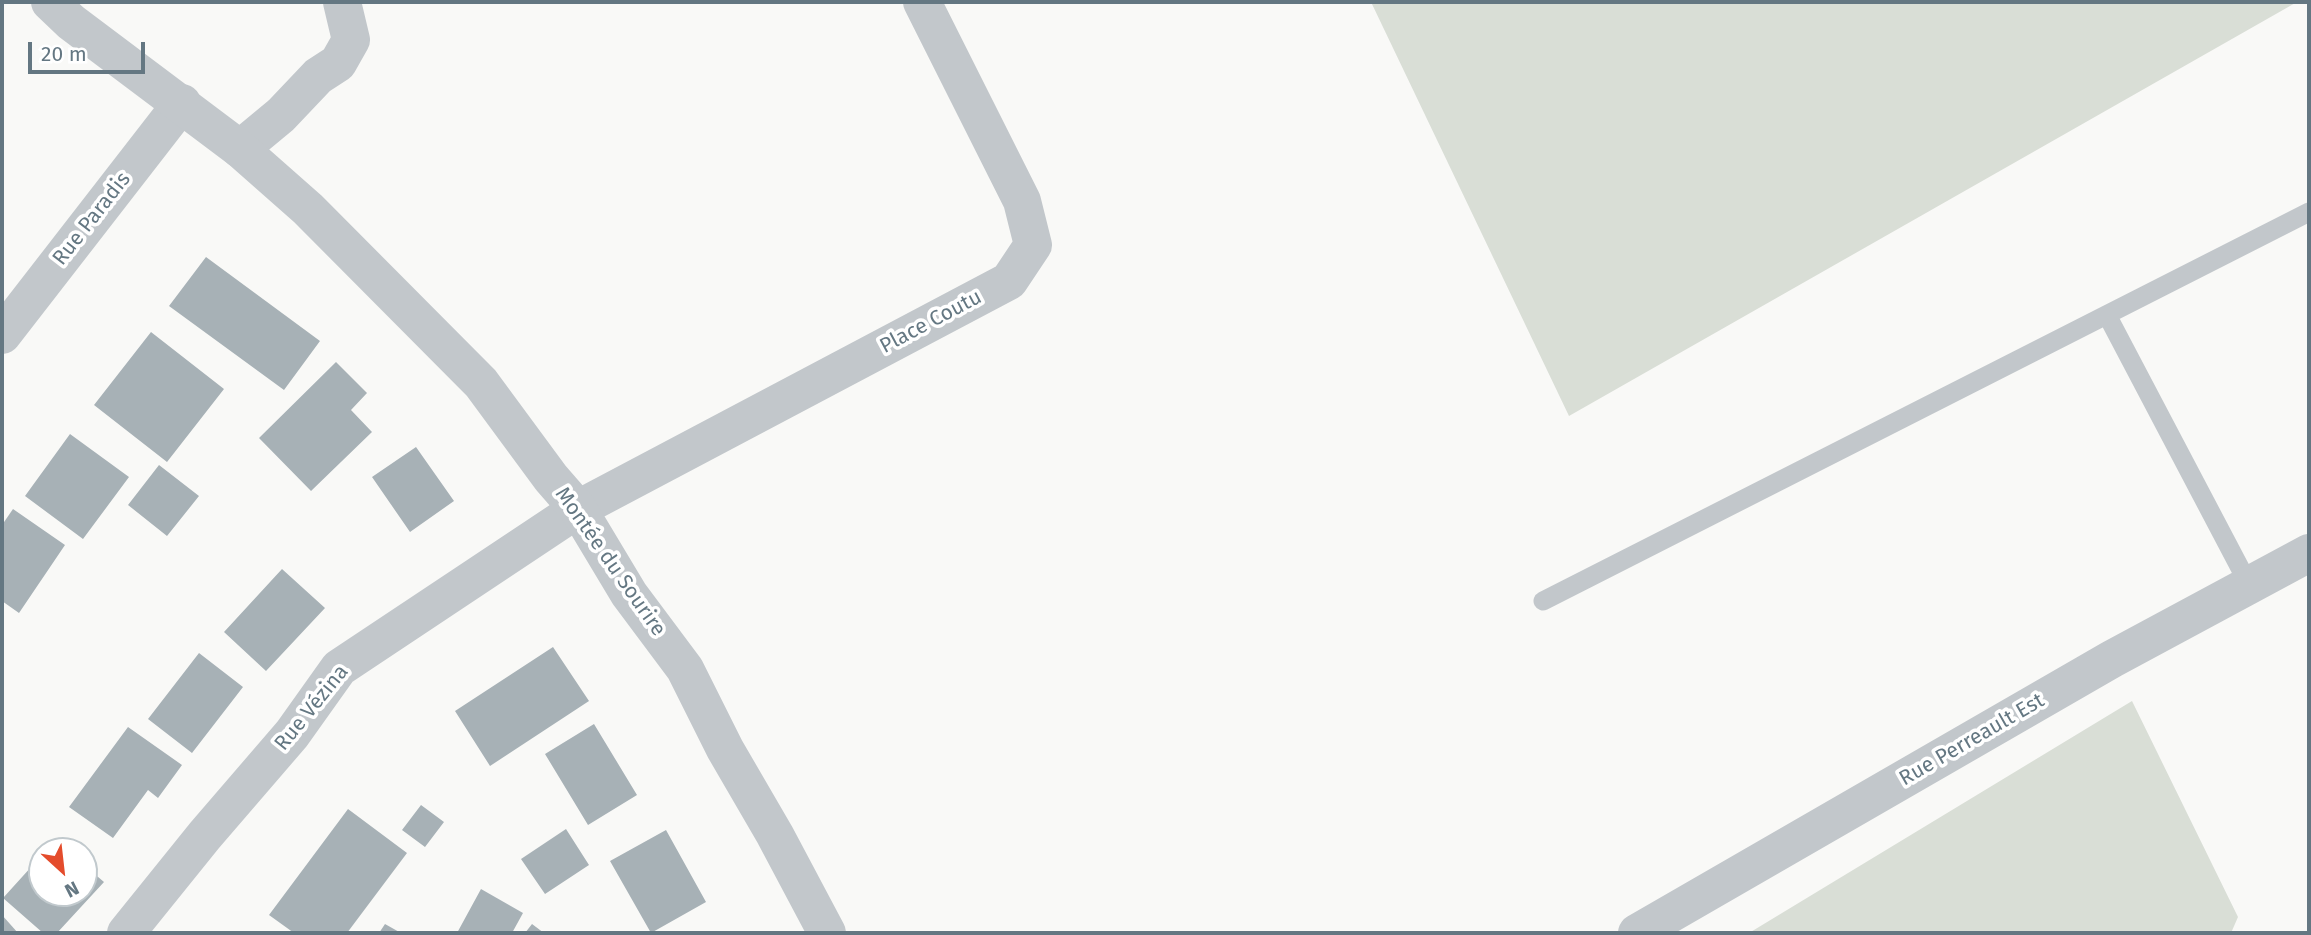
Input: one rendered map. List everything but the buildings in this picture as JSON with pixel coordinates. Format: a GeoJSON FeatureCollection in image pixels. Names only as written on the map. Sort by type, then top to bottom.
{"type":"FeatureCollection","features":[{"type":"Feature","properties":{"kind":"street","name":"Montée du Sourire"},"geometry":{"type":"LineString","coordinates":[[50,2],[71,22],[240,149],[309,209],[481,383],[551,478],[578,509],[629,594],[685,669],[725,749],[827,933]]}},
{"type":"Feature","properties":{"kind":"street"},"geometry":{"type":"LineString","coordinates":[[240,149],[281,115],[318,76],[338,63],[351,40],[342,2]]}},
{"type":"Feature","properties":{"kind":"street","name":"Place Coutu"},"geometry":{"type":"LineString","coordinates":[[578,509],[1009,281],[1033,245],[1022,201],[922,2]]}},
{"type":"Feature","properties":{"kind":"street","name":"Rue Paradis"},"geometry":{"type":"LineString","coordinates":[[2,335],[182,103]]}},
{"type":"Feature","properties":{"kind":"street","name":"Rue Vézina"},"geometry":{"type":"LineString","coordinates":[[125,933],[292,734],[340,668],[578,509]]}},
{"type":"Feature","properties":{"kind":"street","name":"Rue Perreault Est"},"geometry":{"type":"LineString","coordinates":[[1637,933],[2112,659],[2309,553]]}},
{"type":"Feature","properties":{"kind":"lane"},"geometry":{"type":"LineString","coordinates":[[1543,601],[2309,212]]}},
{"type":"Feature","properties":{"kind":"lane"},"geometry":{"type":"LineString","coordinates":[[2107,315],[2249,585]]}},
{"type":"Feature","properties":{"kind":"shaded area"},"geometry":{"type":"Polygon","coordinates":[[[1371,2],[2297,2],[1569,416],[1371,2]]]}},
{"type":"Feature","properties":{"kind":"shaded area"},"geometry":{"type":"Polygon","coordinates":[[[2132,701],[2238,917],[2231,933],[1749,933],[2132,701]]]}}]}
